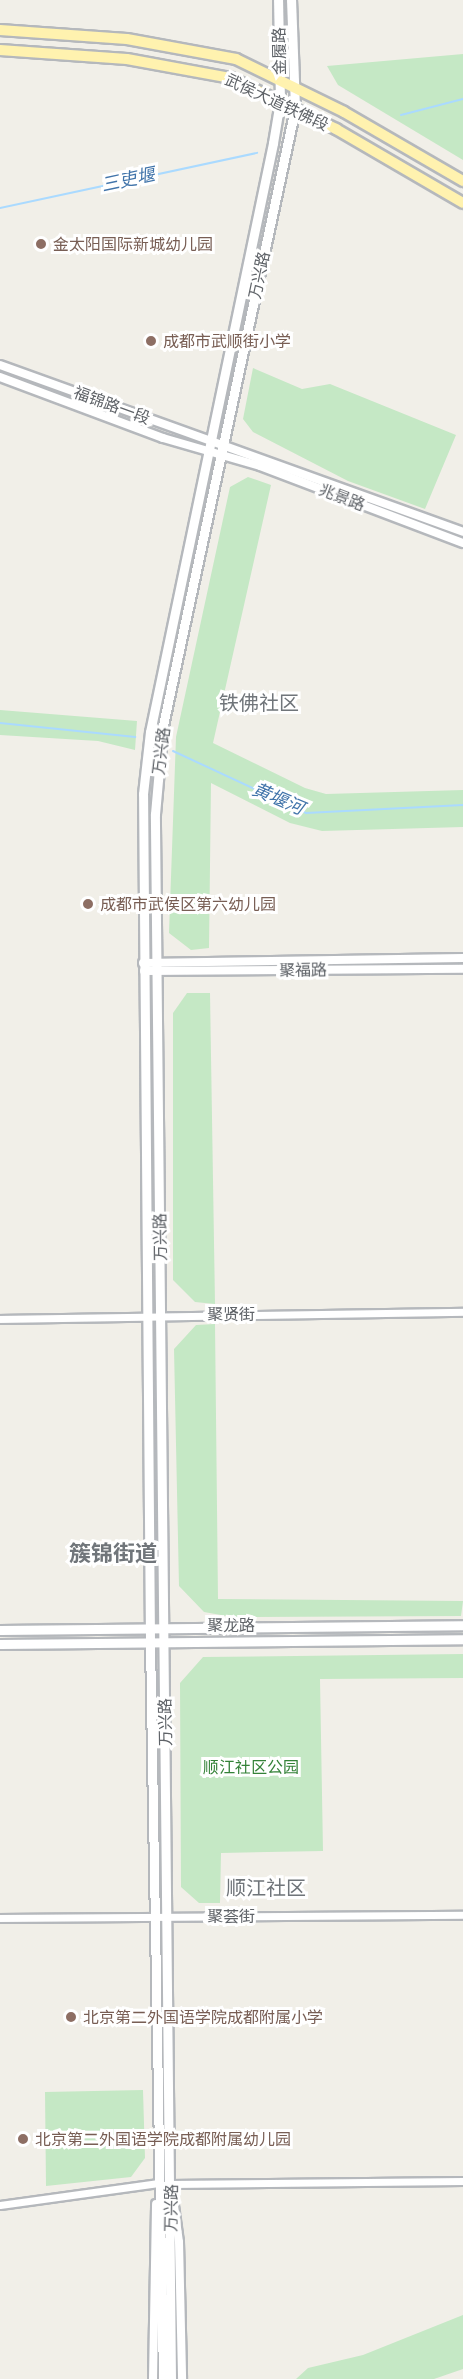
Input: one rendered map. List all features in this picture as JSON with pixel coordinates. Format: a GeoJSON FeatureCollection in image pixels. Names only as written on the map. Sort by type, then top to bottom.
{"type":"FeatureCollection","features":[{"type":"Feature","properties":{"kind":"main road","name":"金履路"},"geometry":{"type":"LineString","coordinates":[[166,2347],[158,2182],[153,1916],[143,967],[146,761],[209,440],[280,101],[279,0]]}},
{"type":"Feature","properties":{"kind":"main road","name":"金履路"},"geometry":{"type":"LineString","coordinates":[[291,0],[295,108]]}},
{"type":"Feature","properties":{"kind":"main road","name":"武侯大道铁佛段"},"geometry":{"type":"LineString","coordinates":[[0,30],[138,40],[236,59],[293,87],[463,181]]}},
{"type":"Feature","properties":{"kind":"main road","name":"武侯大道铁佛段"},"geometry":{"type":"LineString","coordinates":[[0,50],[127,59],[231,78],[295,108],[463,203]]}},
{"type":"Feature","properties":{"kind":"main road","name":"万兴路"},"geometry":{"type":"LineString","coordinates":[[171,2379],[166,2347],[171,2184],[162,1625],[155,814],[160,747],[295,108]]}},
{"type":"Feature","properties":{"kind":"main road","name":"聚龙路"},"geometry":{"type":"LineString","coordinates":[[0,1630],[162,1625],[463,1624]]}},
{"type":"Feature","properties":{"kind":"main road","name":"聚龙路"},"geometry":{"type":"LineString","coordinates":[[0,1644],[150,1640],[463,1639]]}},
{"type":"Feature","properties":{"kind":"main road"},"geometry":{"type":"LineString","coordinates":[[163,2379],[166,2347]]}},
{"type":"Feature","properties":{"kind":"street","name":"福锦路一段"},"geometry":{"type":"LineString","coordinates":[[0,365],[223,444]]}},
{"type":"Feature","properties":{"kind":"street","name":"福锦路一段"},"geometry":{"type":"LineString","coordinates":[[0,377],[207,453],[221,455]]}},
{"type":"Feature","properties":{"kind":"street","name":"兆景路"},"geometry":{"type":"LineString","coordinates":[[223,444],[463,532]]}},
{"type":"Feature","properties":{"kind":"street","name":"兆景路"},"geometry":{"type":"LineString","coordinates":[[221,455],[260,466],[463,543]]}},
{"type":"Feature","properties":{"kind":"street"},"geometry":{"type":"LineString","coordinates":[[157,967],[463,958]]}},
{"type":"Feature","properties":{"kind":"street","name":"聚福路"},"geometry":{"type":"LineString","coordinates":[[143,967],[463,969]]}},
{"type":"Feature","properties":{"kind":"street","name":"聚贤街"},"geometry":{"type":"LineString","coordinates":[[0,1319],[148,1314],[463,1312]]}},
{"type":"Feature","properties":{"kind":"street","name":"聚荟街"},"geometry":{"type":"LineString","coordinates":[[0,1918],[463,1915]]}},
{"type":"Feature","properties":{"kind":"street"},"geometry":{"type":"LineString","coordinates":[[182,2379],[179,2242],[171,2184],[463,2181]]}},
{"type":"Feature","properties":{"kind":"street"},"geometry":{"type":"LineString","coordinates":[[0,2205],[158,2182],[152,2274],[153,2379]]}},
{"type":"Feature","properties":{"kind":"green space"},"geometry":{"type":"Polygon","coordinates":[[[463,54],[463,160],[338,85],[327,66],[463,54]]]}},
{"type":"Feature","properties":{"kind":"green space"},"geometry":{"type":"Polygon","coordinates":[[[253,368],[302,389],[330,384],[456,435],[425,509],[348,481],[253,432],[243,419],[253,368]]]}},
{"type":"Feature","properties":{"kind":"green space"},"geometry":{"type":"Polygon","coordinates":[[[248,477],[271,485],[213,743],[305,788],[326,794],[463,790],[463,827],[322,831],[290,823],[211,783],[209,948],[191,950],[169,933],[176,737],[230,487],[248,477]]]}},
{"type":"Feature","properties":{"kind":"green space"},"geometry":{"type":"Polygon","coordinates":[[[0,710],[137,721],[135,750],[98,741],[0,735],[0,710]]]}},
{"type":"Feature","properties":{"kind":"green space"},"geometry":{"type":"Polygon","coordinates":[[[187,993],[210,993],[215,1304],[195,1302],[173,1280],[173,1013],[187,993]]]}},
{"type":"Feature","properties":{"kind":"green space"},"geometry":{"type":"Polygon","coordinates":[[[215,1324],[218,1599],[463,1601],[461,1616],[232,1617],[204,1612],[179,1586],[174,1349],[196,1325],[215,1324]]]}},
{"type":"Feature","properties":{"kind":"green space","name":"顺江社区公园"},"geometry":{"type":"Polygon","coordinates":[[[463,1654],[463,1678],[320,1679],[323,1851],[221,1853],[220,1903],[199,1903],[181,1887],[180,1683],[203,1657],[463,1654]]]}},
{"type":"Feature","properties":{"kind":"green space"},"geometry":{"type":"Polygon","coordinates":[[[143,2090],[145,2158],[131,2177],[46,2186],[45,2092],[143,2090]]]}},
{"type":"Feature","properties":{"kind":"green space"},"geometry":{"type":"Polygon","coordinates":[[[463,2315],[463,2369],[434,2379],[296,2379],[308,2368],[363,2355],[463,2315]]]}},
{"type":"Feature","properties":{"kind":"waterway","name":"三吏堰"},"geometry":{"type":"LineString","coordinates":[[401,115],[463,99]]}},
{"type":"Feature","properties":{"kind":"waterway","name":"三吏堰"},"geometry":{"type":"LineString","coordinates":[[0,208],[257,153]]}},
{"type":"Feature","properties":{"kind":"waterway","name":"黄堰河"},"geometry":{"type":"LineString","coordinates":[[0,723],[135,737]]}},
{"type":"Feature","properties":{"kind":"waterway","name":"黄堰河"},"geometry":{"type":"LineString","coordinates":[[173,751],[306,813],[463,805]]}},
{"type":"Feature","properties":{"kind":"place","name":"金太阳国际新城幼儿园"},"geometry":{"type":"Point","coordinates":[41,244]}},
{"type":"Feature","properties":{"kind":"place","name":"成都市武顺街小学"},"geometry":{"type":"Point","coordinates":[151,341]}},
{"type":"Feature","properties":{"kind":"place","name":"成都市武侯区第六幼儿园"},"geometry":{"type":"Point","coordinates":[88,904]}},
{"type":"Feature","properties":{"kind":"place","name":"北京第二外国语学院成都附属小学"},"geometry":{"type":"Point","coordinates":[71,2017]}},
{"type":"Feature","properties":{"kind":"place","name":"北京第二外国语学院成都附属幼儿园"},"geometry":{"type":"Point","coordinates":[23,2139]}},
{"type":"Feature","properties":{"kind":"district","name":"铁佛社区"},"geometry":{"type":"Point","coordinates":[259,703]}},
{"type":"Feature","properties":{"kind":"district","name":"簇锦街道"},"geometry":{"type":"Point","coordinates":[113,1554]}},
{"type":"Feature","properties":{"kind":"district","name":"顺江社区"},"geometry":{"type":"Point","coordinates":[266,1888]}}]}
